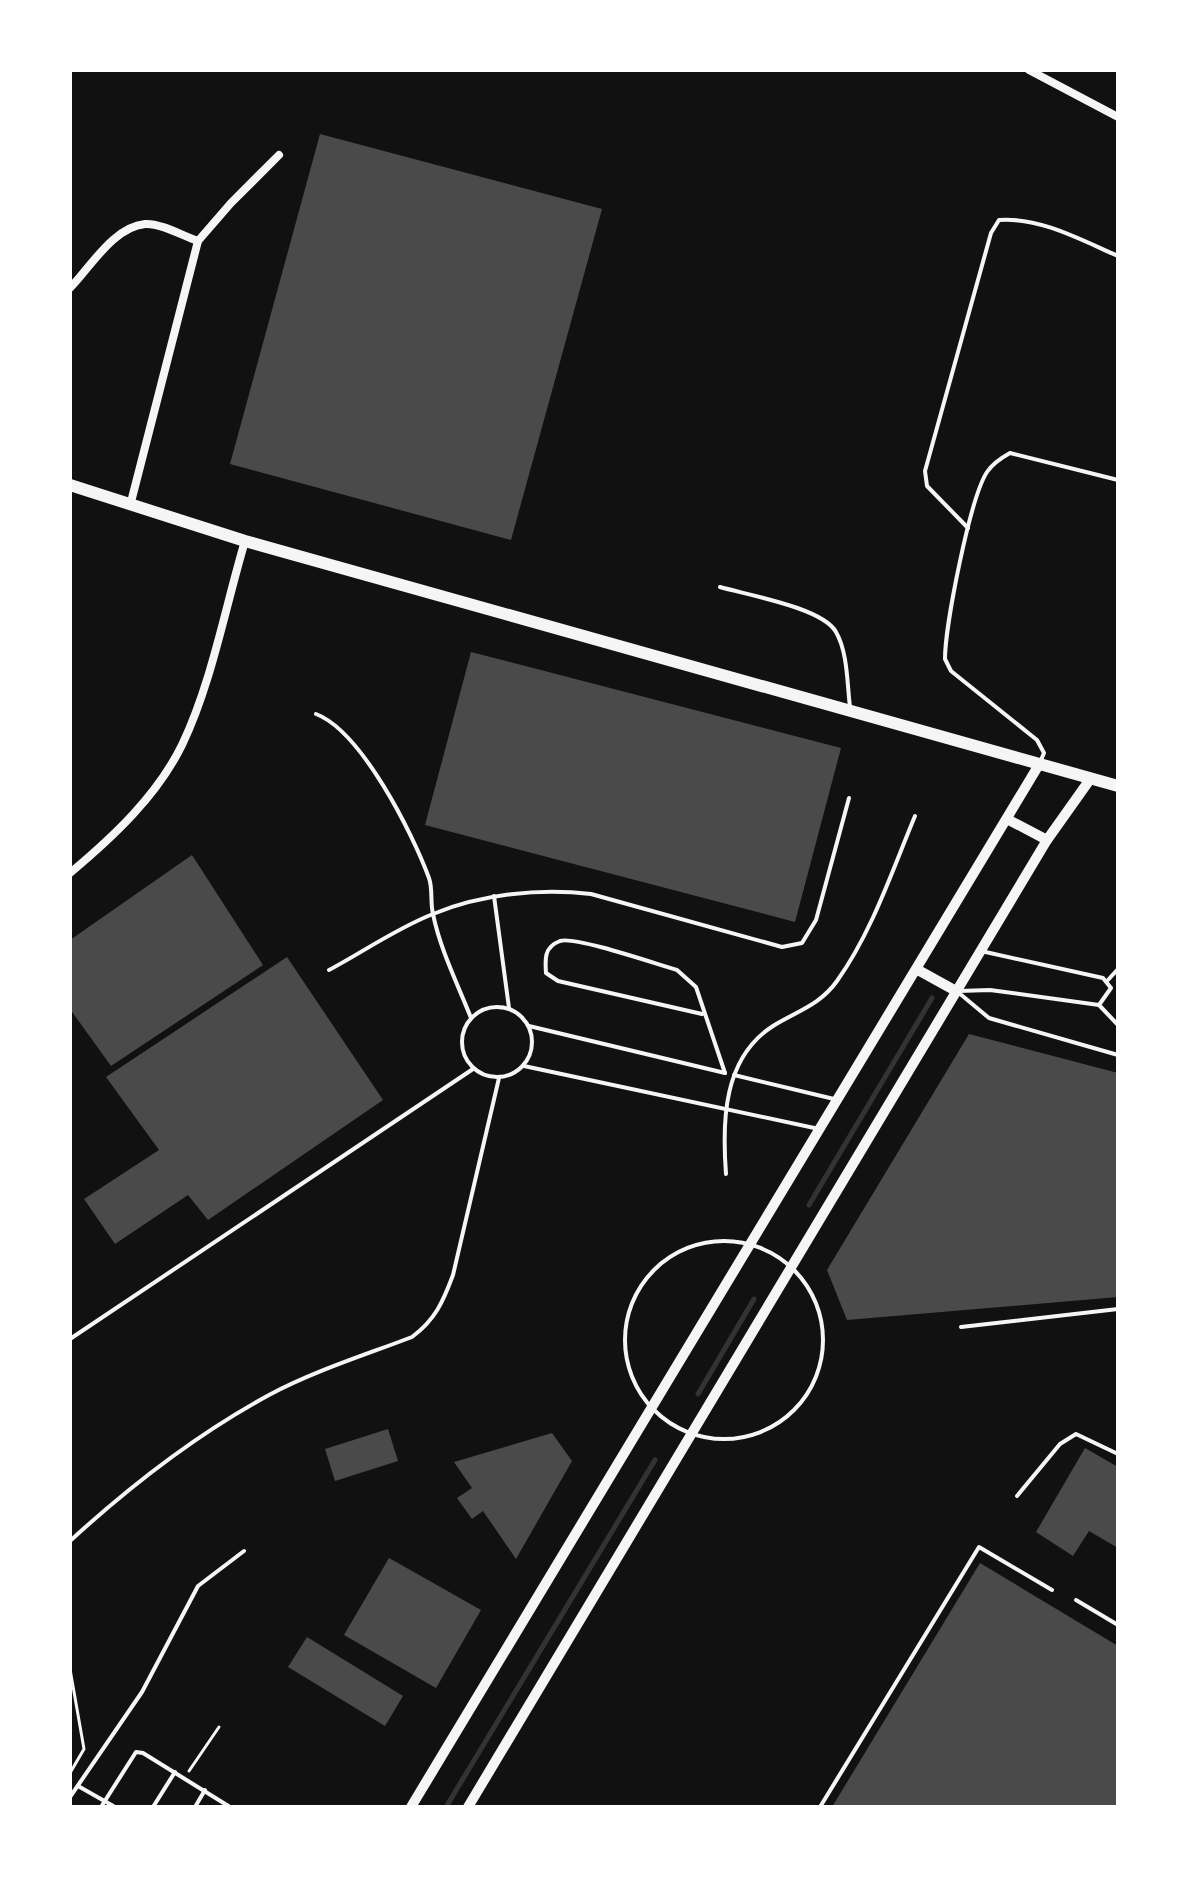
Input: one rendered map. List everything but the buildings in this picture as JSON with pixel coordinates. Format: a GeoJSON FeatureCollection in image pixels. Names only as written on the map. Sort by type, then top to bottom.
{"type":"FeatureCollection","features":[{"type":"Feature","properties":{"kind":"main road"},"geometry":{"type":"LineString","coordinates":[[70,485],[131,502],[245,541],[1118,786]]}},
{"type":"Feature","properties":{"kind":"street"},"geometry":{"type":"LineString","coordinates":[[1029,70],[1118,117]]}},
{"type":"Feature","properties":{"kind":"street"},"geometry":{"type":"LineString","coordinates":[[131,502],[198,241],[279,155]]}},
{"type":"Feature","properties":{"kind":"street"},"geometry":{"type":"LineString","coordinates":[[70,288],[109,245],[129,229],[146,224],[198,241]]}},
{"type":"Feature","properties":{"kind":"street"},"geometry":{"type":"LineString","coordinates":[[70,873],[130,819],[181,747],[200,701],[245,541]]}},
{"type":"Feature","properties":{"kind":"street"},"geometry":{"type":"LineString","coordinates":[[411,1807],[1040,763]]}},
{"type":"Feature","properties":{"kind":"street"},"geometry":{"type":"LineString","coordinates":[[468,1807],[1047,840],[1091,778]]}},
{"type":"Feature","properties":{"kind":"street"},"geometry":{"type":"LineString","coordinates":[[1007,819],[1047,840]]}},
{"type":"Feature","properties":{"kind":"street"},"geometry":{"type":"LineString","coordinates":[[918,970],[956,991]]}},
{"type":"Feature","properties":{"kind":"lane"},"geometry":{"type":"LineString","coordinates":[[968,528],[927,486],[925,471],[991,233],[999,220],[1013,219],[1057,230],[1118,256]]}},
{"type":"Feature","properties":{"kind":"lane"},"geometry":{"type":"LineString","coordinates":[[1040,763],[1044,753],[1037,740],[951,671],[945,659],[968,528],[985,474],[994,463],[1010,453],[1118,480]]}},
{"type":"Feature","properties":{"kind":"lane"},"geometry":{"type":"LineString","coordinates":[[720,587],[824,618],[836,632],[842,651],[850,710]]}},
{"type":"Feature","properties":{"kind":"lane"},"geometry":{"type":"LineString","coordinates":[[316,714],[330,719],[350,736],[395,805],[430,881],[433,914],[471,1018]]}},
{"type":"Feature","properties":{"kind":"lane"},"geometry":{"type":"LineString","coordinates":[[329,970],[433,914],[494,896],[559,890],[591,894],[782,947],[802,943],[816,920],[849,798]]}},
{"type":"Feature","properties":{"kind":"lane"},"geometry":{"type":"LineString","coordinates":[[726,1174],[725,1109],[734,1075],[758,1037],[802,1013],[837,982],[876,911],[915,816]]}},
{"type":"Feature","properties":{"kind":"lane"},"geometry":{"type":"LineString","coordinates":[[494,896],[509,1008],[529,1026],[838,1100]]}},
{"type":"Feature","properties":{"kind":"lane"},"geometry":{"type":"LineString","coordinates":[[702,1014],[558,981],[546,973],[544,956],[551,946],[569,940],[677,970],[696,987],[702,1014],[713,1035],[725,1073]]}},
{"type":"Feature","properties":{"kind":"lane"},"geometry":{"type":"LineString","coordinates":[[980,951],[1108,980]]}},
{"type":"Feature","properties":{"kind":"lane"},"geometry":{"type":"LineString","coordinates":[[1108,980],[1118,969]]}},
{"type":"Feature","properties":{"kind":"lane"},"geometry":{"type":"LineString","coordinates":[[1099,1005],[1111,988],[1108,980]]}},
{"type":"Feature","properties":{"kind":"lane"},"geometry":{"type":"LineString","coordinates":[[956,991],[990,990],[1099,1005],[1118,1025]]}},
{"type":"Feature","properties":{"kind":"lane"},"geometry":{"type":"LineString","coordinates":[[956,991],[989,1018],[1118,1055]]}},
{"type":"Feature","properties":{"kind":"lane"},"geometry":{"type":"LineString","coordinates":[[509,1008],[482,1010],[471,1018],[461,1044],[473,1069],[499,1078],[524,1066],[531,1054],[533,1040],[529,1026]]}},
{"type":"Feature","properties":{"kind":"lane"},"geometry":{"type":"LineString","coordinates":[[524,1066],[821,1129]]}},
{"type":"Feature","properties":{"kind":"lane"},"geometry":{"type":"LineString","coordinates":[[70,1339],[473,1069]]}},
{"type":"Feature","properties":{"kind":"lane"},"geometry":{"type":"LineString","coordinates":[[70,1541],[116,1499],[223,1422],[271,1394],[412,1337],[430,1323],[443,1303],[453,1275],[499,1078]]}},
{"type":"Feature","properties":{"kind":"lane"},"geometry":{"type":"LineString","coordinates":[[711,1241],[751,1244],[790,1265],[812,1294],[822,1330],[819,1366],[809,1389],[785,1417],[764,1430],[728,1439],[691,1434],[652,1409],[636,1387],[625,1348],[627,1320],[636,1295],[651,1272],[685,1249],[711,1241]]}},
{"type":"Feature","properties":{"kind":"lane"},"geometry":{"type":"LineString","coordinates":[[961,1327],[1118,1309]]}},
{"type":"Feature","properties":{"kind":"lane"},"geometry":{"type":"LineString","coordinates":[[1017,1496],[1060,1444],[1076,1434],[1118,1454]]}},
{"type":"Feature","properties":{"kind":"lane"},"geometry":{"type":"LineString","coordinates":[[820,1807],[979,1547],[1052,1590]]}},
{"type":"Feature","properties":{"kind":"lane"},"geometry":{"type":"LineString","coordinates":[[70,1797],[142,1692],[198,1586],[244,1551]]}},
{"type":"Feature","properties":{"kind":"lane"},"geometry":{"type":"LineString","coordinates":[[1076,1600],[1118,1625]]}},
{"type":"Feature","properties":{"kind":"lane"},"geometry":{"type":"LineString","coordinates":[[101,1807],[136,1752],[175,1772],[230,1807]]}},
{"type":"Feature","properties":{"kind":"lane"},"geometry":{"type":"LineString","coordinates":[[153,1807],[175,1772]]}},
{"type":"Feature","properties":{"kind":"lane"},"geometry":{"type":"LineString","coordinates":[[78,1786],[115,1807]]}},
{"type":"Feature","properties":{"kind":"lane"},"geometry":{"type":"LineString","coordinates":[[195,1807],[205,1790]]}},
{"type":"Feature","properties":{"kind":"path"},"geometry":{"type":"LineString","coordinates":[[70,1669],[84,1749],[70,1773]]}},
{"type":"Feature","properties":{"kind":"path"},"geometry":{"type":"LineString","coordinates":[[187,1774],[219,1727]]}},
{"type":"Feature","properties":{"kind":"waterway"},"geometry":{"type":"LineString","coordinates":[[809,1205],[932,998]]}},
{"type":"Feature","properties":{"kind":"waterway"},"geometry":{"type":"LineString","coordinates":[[698,1394],[754,1299]]}},
{"type":"Feature","properties":{"kind":"waterway"},"geometry":{"type":"LineString","coordinates":[[446,1807],[655,1460]]}}]}
